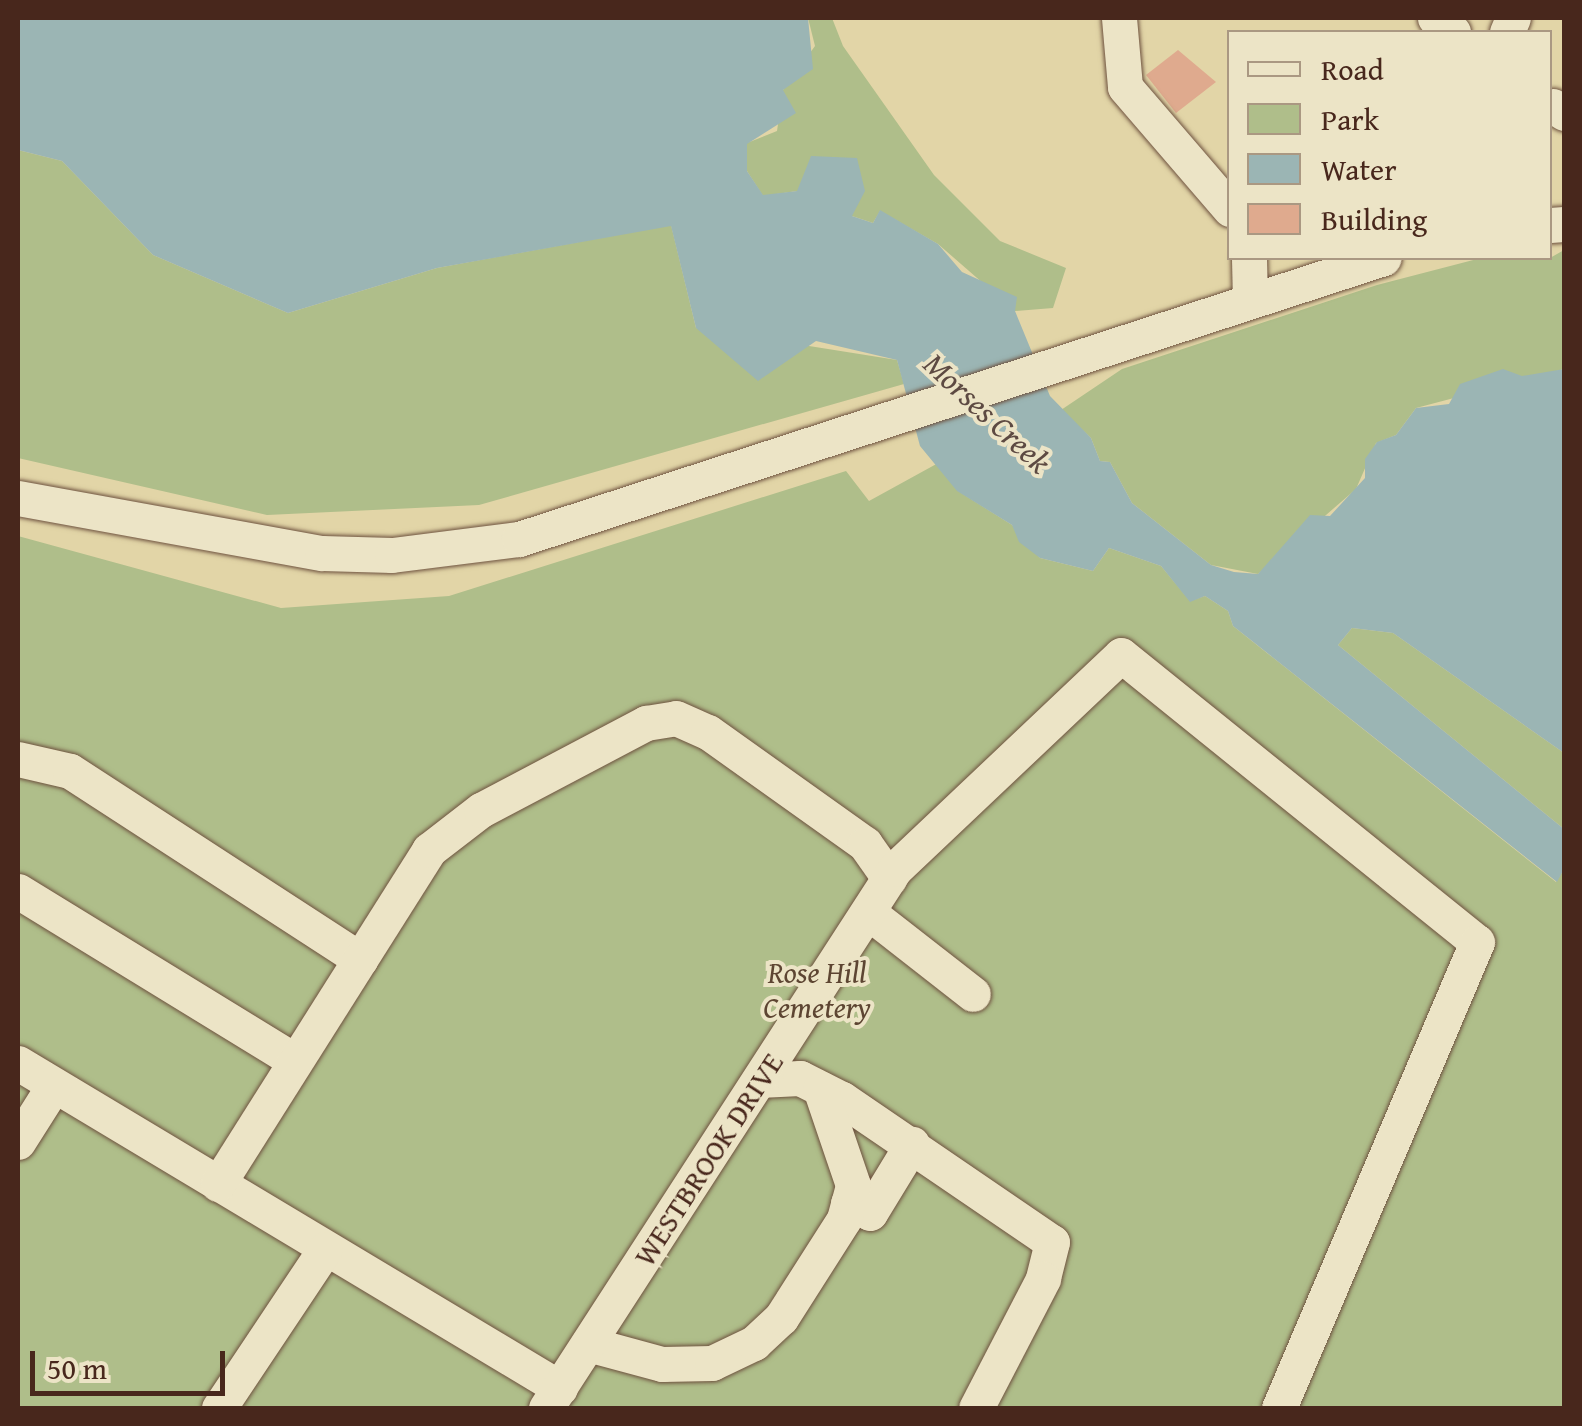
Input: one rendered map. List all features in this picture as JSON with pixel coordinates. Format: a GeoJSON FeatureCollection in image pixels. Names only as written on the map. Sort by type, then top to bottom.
{"type":"FeatureCollection","features":[{"type":"Feature","properties":{"kind":"lane"},"geometry":{"type":"LineString","coordinates":[[1119,18],[1125,87],[1227,205]]}},
{"type":"Feature","properties":{"kind":"lane"},"geometry":{"type":"LineString","coordinates":[[1249,260],[1250,300]]}},
{"type":"Feature","properties":{"kind":"lane"},"geometry":{"type":"LineString","coordinates":[[18,498],[292,550],[456,550],[582,521],[1369,260]]}},
{"type":"Feature","properties":{"kind":"lane","name":"WESTBROOK DRIVE"},"geometry":{"type":"LineString","coordinates":[[553,1398],[890,878],[1121,655],[1477,942],[1279,1408]]}},
{"type":"Feature","properties":{"kind":"lane"},"geometry":{"type":"LineString","coordinates":[[218,1184],[414,868],[446,835],[661,719],[708,732],[866,844],[890,878]]}},
{"type":"Feature","properties":{"kind":"lane"},"geometry":{"type":"LineString","coordinates":[[18,759],[70,771],[360,959]]}},
{"type":"Feature","properties":{"kind":"lane"},"geometry":{"type":"LineString","coordinates":[[18,891],[295,1061]]}},
{"type":"Feature","properties":{"kind":"lane"},"geometry":{"type":"LineString","coordinates":[[868,912],[973,994]]}},
{"type":"Feature","properties":{"kind":"lane"},"geometry":{"type":"LineString","coordinates":[[18,1062],[325,1249],[553,1398]]}},
{"type":"Feature","properties":{"kind":"lane"},"geometry":{"type":"LineString","coordinates":[[759,1080],[800,1078],[820,1088],[912,1144],[1052,1242],[1044,1278],[976,1408]]}},
{"type":"Feature","properties":{"kind":"lane"},"geometry":{"type":"LineString","coordinates":[[18,1142],[54,1085]]}},
{"type":"Feature","properties":{"kind":"lane"},"geometry":{"type":"LineString","coordinates":[[588,1344],[662,1364],[712,1363],[754,1343],[781,1318],[848,1203],[852,1185],[840,1132],[820,1088]]}},
{"type":"Feature","properties":{"kind":"lane"},"geometry":{"type":"LineString","coordinates":[[848,1203],[870,1213],[912,1144]]}},
{"type":"Feature","properties":{"kind":"lane"},"geometry":{"type":"LineString","coordinates":[[220,1408],[325,1249]]}},
{"type":"Feature","properties":{"kind":"green space"},"geometry":{"type":"Polygon","coordinates":[[[808,18],[832,18],[843,46],[934,175],[1000,241],[1066,268],[1053,308],[1015,311],[938,244],[880,211],[873,223],[852,216],[851,207],[797,191],[763,196],[747,171],[747,143],[777,131],[783,90],[815,46],[808,18]]]}},
{"type":"Feature","properties":{"kind":"green space"},"geometry":{"type":"Polygon","coordinates":[[[18,150],[62,161],[153,255],[288,313],[437,268],[671,225],[696,328],[897,360],[904,384],[479,505],[267,515],[18,458],[18,150]]]}},
{"type":"Feature","properties":{"kind":"green space"},"geometry":{"type":"Polygon","coordinates":[[[1564,250],[1564,369],[1416,408],[1396,435],[1376,443],[1356,489],[1258,574],[1211,565],[1132,503],[1110,462],[1100,461],[1091,438],[1061,410],[1122,369],[1377,285],[1473,260],[1552,260],[1564,250]]]}},
{"type":"Feature","properties":{"kind":"green space","name":"Rose Hill Cemetery"},"geometry":{"type":"Polygon","coordinates":[[[940,462],[958,491],[1012,525],[1040,558],[1093,571],[1109,548],[1161,566],[1190,601],[1205,596],[1228,611],[1233,626],[1556,882],[1564,869],[1564,1408],[18,1408],[18,536],[281,608],[449,596],[846,471],[869,501],[940,462]]]}},
{"type":"Feature","properties":{"kind":"green space"},"geometry":{"type":"Polygon","coordinates":[[[1352,628],[1393,633],[1564,753],[1564,829],[1338,645],[1352,628]]]}},
{"type":"Feature","properties":{"kind":"water","name":"Morses Creek"},"geometry":{"type":"Polygon","coordinates":[[[18,18],[808,18],[813,69],[783,90],[796,113],[747,144],[747,171],[763,195],[797,191],[811,156],[857,158],[865,191],[852,216],[873,223],[880,210],[938,244],[962,272],[1017,297],[1015,311],[1050,396],[1091,438],[1100,461],[1110,462],[1132,503],[1211,565],[1234,572],[1258,574],[1310,515],[1330,516],[1365,478],[1365,459],[1377,442],[1396,435],[1416,408],[1449,404],[1460,384],[1503,369],[1522,376],[1564,369],[1564,753],[1393,633],[1352,628],[1338,645],[1564,829],[1564,869],[1557,882],[1233,626],[1228,611],[1205,596],[1190,602],[1161,566],[1109,548],[1093,571],[1040,558],[1019,542],[1012,525],[957,491],[920,446],[897,360],[816,341],[758,381],[696,328],[671,226],[437,268],[288,313],[153,255],[62,161],[18,150],[18,18]]]}},
{"type":"Feature","properties":{"kind":"building"},"geometry":{"type":"Polygon","coordinates":[[[1178,50],[1216,82],[1176,113],[1146,75],[1178,50]]]}}]}
